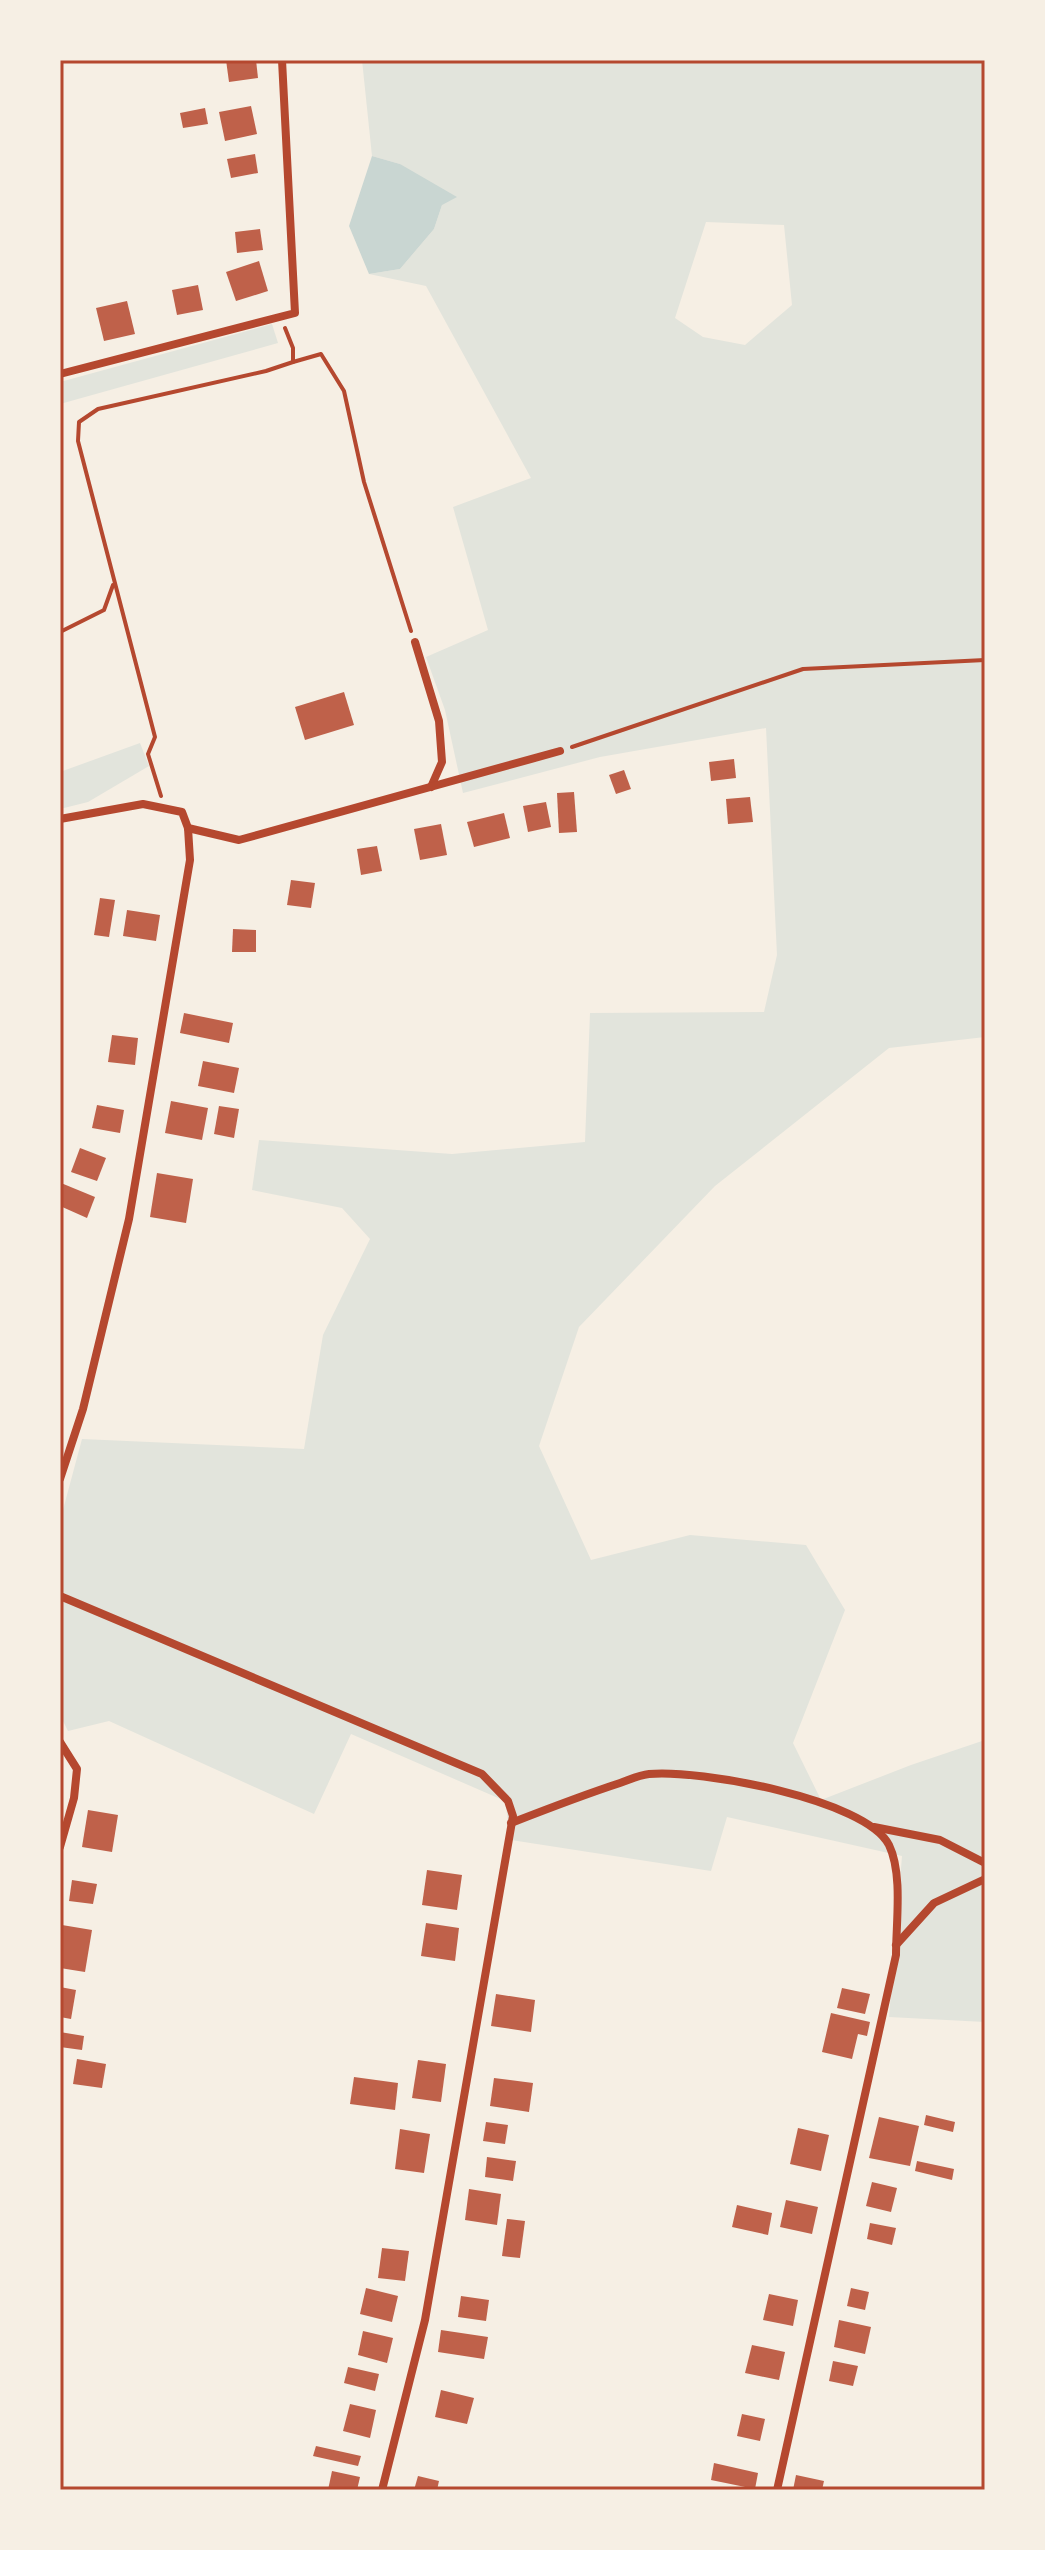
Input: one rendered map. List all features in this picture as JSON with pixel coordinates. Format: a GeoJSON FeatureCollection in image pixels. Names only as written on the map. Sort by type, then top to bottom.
{"type":"FeatureCollection","features":[{"type":"Feature","properties":{"kind":"street"},"geometry":{"type":"LineString","coordinates":[[60,374],[295,313],[282,60]]}},
{"type":"Feature","properties":{"kind":"street"},"geometry":{"type":"LineString","coordinates":[[415,642],[439,721],[442,762],[431,787]]}},
{"type":"Feature","properties":{"kind":"street"},"geometry":{"type":"LineString","coordinates":[[188,828],[239,840],[560,751]]}},
{"type":"Feature","properties":{"kind":"street"},"geometry":{"type":"LineString","coordinates":[[60,819],[143,804],[182,812],[188,828],[190,860],[129,1219],[83,1409],[60,1479]]}},
{"type":"Feature","properties":{"kind":"street"},"geometry":{"type":"LineString","coordinates":[[60,1596],[482,1774],[508,1801],[513,1816],[425,2320],[382,2490]]}},
{"type":"Feature","properties":{"kind":"street"},"geometry":{"type":"LineString","coordinates":[[60,1742],[77,1769],[74,1798],[60,1847]]}},
{"type":"Feature","properties":{"kind":"street"},"geometry":{"type":"LineString","coordinates":[[511,1823],[584,1794],[649,1774],[722,1778],[795,1793],[873,1826],[940,1840],[985,1863]]}},
{"type":"Feature","properties":{"kind":"street"},"geometry":{"type":"LineString","coordinates":[[777,2490],[896,1945],[896,1873],[889,1845],[873,1826]]}},
{"type":"Feature","properties":{"kind":"street"},"geometry":{"type":"LineString","coordinates":[[896,1945],[934,1903],[985,1879]]}},
{"type":"Feature","properties":{"kind":"path"},"geometry":{"type":"LineString","coordinates":[[274,319],[286,329],[293,348],[293,362]]}},
{"type":"Feature","properties":{"kind":"path"},"geometry":{"type":"LineString","coordinates":[[182,812],[161,796],[148,754],[155,737],[78,441],[79,422],[98,409],[266,371],[321,354],[344,391],[364,482],[415,642]]}},
{"type":"Feature","properties":{"kind":"path"},"geometry":{"type":"LineString","coordinates":[[60,632],[104,610],[113,583]]}},
{"type":"Feature","properties":{"kind":"path"},"geometry":{"type":"LineString","coordinates":[[560,751],[803,669],[985,660]]}},
{"type":"Feature","properties":{"kind":"shaded area"},"geometry":{"type":"Polygon","coordinates":[[[362,60],[985,60],[985,1037],[889,1048],[715,1186],[579,1327],[539,1446],[591,1560],[690,1535],[806,1545],[845,1610],[793,1743],[821,1800],[985,1740],[985,2022],[889,2017],[902,1856],[727,1817],[711,1871],[511,1840],[505,1801],[351,1734],[314,1814],[109,1721],[68,1731],[60,1715],[60,1521],[82,1439],[304,1449],[323,1335],[370,1239],[342,1208],[252,1190],[259,1140],[452,1154],[585,1142],[590,1013],[764,1012],[777,955],[766,728],[600,757],[463,793],[445,710],[426,657],[488,630],[453,507],[531,478],[426,286],[369,274],[400,269],[434,229],[442,205],[400,164],[372,156],[362,60]],[[706,222],[675,318],[703,337],[745,345],[792,305],[784,225],[706,222]]]}},
{"type":"Feature","properties":{"kind":"shaded area"},"geometry":{"type":"Polygon","coordinates":[[[372,156],[400,164],[457,197],[442,205],[434,229],[400,269],[369,274],[349,226],[372,156]]]}},
{"type":"Feature","properties":{"kind":"shaded area"},"geometry":{"type":"Polygon","coordinates":[[[272,324],[278,343],[60,404],[60,382],[272,324]]]}},
{"type":"Feature","properties":{"kind":"shaded area"},"geometry":{"type":"Polygon","coordinates":[[[140,743],[149,766],[88,802],[60,809],[60,772],[140,743]]]}},
{"type":"Feature","properties":{"kind":"building"},"geometry":{"type":"Polygon","coordinates":[[[226,60],[256,60],[258,78],[229,82],[226,60]]]}},
{"type":"Feature","properties":{"kind":"building"},"geometry":{"type":"Polygon","coordinates":[[[251,106],[257,134],[225,141],[219,112],[251,106]]]}},
{"type":"Feature","properties":{"kind":"building"},"geometry":{"type":"Polygon","coordinates":[[[205,108],[208,124],[183,128],[180,113],[205,108]]]}},
{"type":"Feature","properties":{"kind":"building"},"geometry":{"type":"Polygon","coordinates":[[[255,154],[258,173],[231,178],[227,159],[255,154]]]}},
{"type":"Feature","properties":{"kind":"building"},"geometry":{"type":"Polygon","coordinates":[[[260,229],[263,250],[237,253],[235,232],[260,229]]]}},
{"type":"Feature","properties":{"kind":"building"},"geometry":{"type":"Polygon","coordinates":[[[259,261],[268,291],[236,301],[226,272],[259,261]]]}},
{"type":"Feature","properties":{"kind":"building"},"geometry":{"type":"Polygon","coordinates":[[[198,285],[203,310],[177,315],[172,290],[198,285]]]}},
{"type":"Feature","properties":{"kind":"building"},"geometry":{"type":"Polygon","coordinates":[[[127,301],[135,334],[104,341],[96,308],[127,301]]]}},
{"type":"Feature","properties":{"kind":"building"},"geometry":{"type":"Polygon","coordinates":[[[344,692],[354,725],[305,740],[295,707],[344,692]]]}},
{"type":"Feature","properties":{"kind":"building"},"geometry":{"type":"Polygon","coordinates":[[[734,759],[736,778],[711,781],[709,762],[734,759]]]}},
{"type":"Feature","properties":{"kind":"building"},"geometry":{"type":"Polygon","coordinates":[[[624,770],[631,789],[616,794],[609,775],[624,770]]]}},
{"type":"Feature","properties":{"kind":"building"},"geometry":{"type":"Polygon","coordinates":[[[574,792],[577,832],[559,833],[557,793],[574,792]]]}},
{"type":"Feature","properties":{"kind":"building"},"geometry":{"type":"Polygon","coordinates":[[[750,797],[753,822],[728,824],[726,799],[750,797]]]}},
{"type":"Feature","properties":{"kind":"building"},"geometry":{"type":"Polygon","coordinates":[[[546,802],[551,827],[528,832],[523,806],[546,802]]]}},
{"type":"Feature","properties":{"kind":"building"},"geometry":{"type":"Polygon","coordinates":[[[504,813],[510,838],[474,847],[467,822],[504,813]]]}},
{"type":"Feature","properties":{"kind":"building"},"geometry":{"type":"Polygon","coordinates":[[[441,824],[447,855],[420,860],[414,829],[441,824]]]}},
{"type":"Feature","properties":{"kind":"building"},"geometry":{"type":"Polygon","coordinates":[[[377,846],[382,871],[361,875],[357,849],[377,846]]]}},
{"type":"Feature","properties":{"kind":"building"},"geometry":{"type":"Polygon","coordinates":[[[291,880],[315,883],[311,908],[287,905],[291,880]]]}},
{"type":"Feature","properties":{"kind":"building"},"geometry":{"type":"Polygon","coordinates":[[[100,898],[115,900],[109,937],[94,935],[100,898]]]}},
{"type":"Feature","properties":{"kind":"building"},"geometry":{"type":"Polygon","coordinates":[[[127,910],[160,915],[156,941],[123,936],[127,910]]]}},
{"type":"Feature","properties":{"kind":"building"},"geometry":{"type":"Polygon","coordinates":[[[233,929],[256,930],[256,952],[232,952],[233,929]]]}},
{"type":"Feature","properties":{"kind":"building"},"geometry":{"type":"Polygon","coordinates":[[[184,1013],[233,1023],[229,1043],[180,1033],[184,1013]]]}},
{"type":"Feature","properties":{"kind":"building"},"geometry":{"type":"Polygon","coordinates":[[[112,1035],[138,1038],[135,1065],[108,1062],[112,1035]]]}},
{"type":"Feature","properties":{"kind":"building"},"geometry":{"type":"Polygon","coordinates":[[[203,1061],[239,1068],[234,1093],[198,1086],[203,1061]]]}},
{"type":"Feature","properties":{"kind":"building"},"geometry":{"type":"Polygon","coordinates":[[[171,1101],[208,1108],[202,1140],[165,1133],[171,1101]]]}},
{"type":"Feature","properties":{"kind":"building"},"geometry":{"type":"Polygon","coordinates":[[[97,1105],[124,1110],[120,1133],[92,1128],[97,1105]]]}},
{"type":"Feature","properties":{"kind":"building"},"geometry":{"type":"Polygon","coordinates":[[[219,1106],[239,1109],[234,1138],[214,1134],[219,1106]]]}},
{"type":"Feature","properties":{"kind":"building"},"geometry":{"type":"Polygon","coordinates":[[[80,1148],[106,1158],[97,1181],[71,1172],[80,1148]]]}},
{"type":"Feature","properties":{"kind":"building"},"geometry":{"type":"Polygon","coordinates":[[[157,1173],[193,1179],[186,1223],[150,1217],[157,1173]]]}},
{"type":"Feature","properties":{"kind":"building"},"geometry":{"type":"Polygon","coordinates":[[[61,1183],[95,1197],[87,1218],[60,1206],[61,1183]]]}},
{"type":"Feature","properties":{"kind":"building"},"geometry":{"type":"Polygon","coordinates":[[[88,1810],[118,1815],[112,1852],[82,1847],[88,1810]]]}},
{"type":"Feature","properties":{"kind":"building"},"geometry":{"type":"Polygon","coordinates":[[[427,1870],[462,1875],[457,1910],[422,1905],[427,1870]]]}},
{"type":"Feature","properties":{"kind":"building"},"geometry":{"type":"Polygon","coordinates":[[[72,1880],[97,1884],[93,1904],[69,1901],[72,1880]]]}},
{"type":"Feature","properties":{"kind":"building"},"geometry":{"type":"Polygon","coordinates":[[[426,1923],[459,1928],[455,1961],[421,1956],[426,1923]]]}},
{"type":"Feature","properties":{"kind":"building"},"geometry":{"type":"Polygon","coordinates":[[[62,1925],[92,1930],[85,1972],[60,1968],[62,1925]]]}},
{"type":"Feature","properties":{"kind":"building"},"geometry":{"type":"Polygon","coordinates":[[[60,1987],[76,1990],[71,2019],[60,2017],[60,1987]]]}},
{"type":"Feature","properties":{"kind":"building"},"geometry":{"type":"Polygon","coordinates":[[[842,1988],[870,1994],[865,2014],[837,2008],[842,1988]]]}},
{"type":"Feature","properties":{"kind":"building"},"geometry":{"type":"Polygon","coordinates":[[[496,1994],[535,2000],[531,2032],[491,2026],[496,1994]]]}},
{"type":"Feature","properties":{"kind":"building"},"geometry":{"type":"Polygon","coordinates":[[[831,2013],[870,2022],[867,2036],[858,2034],[852,2059],[822,2052],[831,2013]]]}},
{"type":"Feature","properties":{"kind":"building"},"geometry":{"type":"Polygon","coordinates":[[[60,2032],[84,2036],[82,2050],[60,2047],[60,2032]]]}},
{"type":"Feature","properties":{"kind":"building"},"geometry":{"type":"Polygon","coordinates":[[[77,2059],[106,2064],[102,2088],[73,2084],[77,2059]]]}},
{"type":"Feature","properties":{"kind":"building"},"geometry":{"type":"Polygon","coordinates":[[[418,2060],[446,2064],[441,2102],[412,2098],[418,2060]]]}},
{"type":"Feature","properties":{"kind":"building"},"geometry":{"type":"Polygon","coordinates":[[[354,2077],[398,2083],[395,2110],[350,2104],[354,2077]]]}},
{"type":"Feature","properties":{"kind":"building"},"geometry":{"type":"Polygon","coordinates":[[[494,2078],[533,2083],[529,2112],[490,2106],[494,2078]]]}},
{"type":"Feature","properties":{"kind":"building"},"geometry":{"type":"Polygon","coordinates":[[[926,2115],[955,2122],[953,2132],[924,2125],[926,2115]]]}},
{"type":"Feature","properties":{"kind":"building"},"geometry":{"type":"Polygon","coordinates":[[[879,2117],[919,2126],[910,2166],[869,2158],[879,2117]]]}},
{"type":"Feature","properties":{"kind":"building"},"geometry":{"type":"Polygon","coordinates":[[[486,2122],[508,2125],[505,2144],[483,2141],[486,2122]]]}},
{"type":"Feature","properties":{"kind":"building"},"geometry":{"type":"Polygon","coordinates":[[[798,2128],[829,2135],[821,2171],[790,2164],[798,2128]]]}},
{"type":"Feature","properties":{"kind":"building"},"geometry":{"type":"Polygon","coordinates":[[[400,2129],[430,2134],[424,2173],[395,2169],[400,2129]]]}},
{"type":"Feature","properties":{"kind":"building"},"geometry":{"type":"Polygon","coordinates":[[[487,2157],[516,2161],[513,2181],[485,2177],[487,2157]]]}},
{"type":"Feature","properties":{"kind":"building"},"geometry":{"type":"Polygon","coordinates":[[[917,2161],[954,2169],[952,2180],[915,2171],[917,2161]]]}},
{"type":"Feature","properties":{"kind":"building"},"geometry":{"type":"Polygon","coordinates":[[[872,2182],[897,2188],[891,2212],[866,2206],[872,2182]]]}},
{"type":"Feature","properties":{"kind":"building"},"geometry":{"type":"Polygon","coordinates":[[[469,2189],[501,2194],[497,2225],[465,2220],[469,2189]]]}},
{"type":"Feature","properties":{"kind":"building"},"geometry":{"type":"Polygon","coordinates":[[[786,2200],[818,2207],[812,2234],[780,2227],[786,2200]]]}},
{"type":"Feature","properties":{"kind":"building"},"geometry":{"type":"Polygon","coordinates":[[[737,2205],[772,2213],[768,2235],[732,2227],[737,2205]]]}},
{"type":"Feature","properties":{"kind":"building"},"geometry":{"type":"Polygon","coordinates":[[[507,2219],[525,2221],[520,2258],[502,2256],[507,2219]]]}},
{"type":"Feature","properties":{"kind":"building"},"geometry":{"type":"Polygon","coordinates":[[[870,2223],[896,2228],[892,2245],[867,2239],[870,2223]]]}},
{"type":"Feature","properties":{"kind":"building"},"geometry":{"type":"Polygon","coordinates":[[[382,2248],[409,2251],[405,2281],[378,2278],[382,2248]]]}},
{"type":"Feature","properties":{"kind":"building"},"geometry":{"type":"Polygon","coordinates":[[[366,2288],[398,2296],[392,2322],[360,2314],[366,2288]]]}},
{"type":"Feature","properties":{"kind":"building"},"geometry":{"type":"Polygon","coordinates":[[[851,2288],[869,2292],[865,2310],[847,2306],[851,2288]]]}},
{"type":"Feature","properties":{"kind":"building"},"geometry":{"type":"Polygon","coordinates":[[[769,2294],[798,2300],[793,2326],[763,2320],[769,2294]]]}},
{"type":"Feature","properties":{"kind":"building"},"geometry":{"type":"Polygon","coordinates":[[[461,2296],[489,2300],[486,2321],[458,2317],[461,2296]]]}},
{"type":"Feature","properties":{"kind":"building"},"geometry":{"type":"Polygon","coordinates":[[[839,2320],[871,2327],[865,2354],[834,2347],[839,2320]]]}},
{"type":"Feature","properties":{"kind":"building"},"geometry":{"type":"Polygon","coordinates":[[[441,2330],[488,2337],[484,2359],[438,2352],[441,2330]]]}},
{"type":"Feature","properties":{"kind":"building"},"geometry":{"type":"Polygon","coordinates":[[[363,2331],[393,2338],[387,2363],[358,2355],[363,2331]]]}},
{"type":"Feature","properties":{"kind":"building"},"geometry":{"type":"Polygon","coordinates":[[[752,2345],[785,2352],[779,2380],[745,2373],[752,2345]]]}},
{"type":"Feature","properties":{"kind":"building"},"geometry":{"type":"Polygon","coordinates":[[[833,2361],[858,2366],[853,2386],[829,2381],[833,2361]]]}},
{"type":"Feature","properties":{"kind":"building"},"geometry":{"type":"Polygon","coordinates":[[[348,2367],[379,2374],[375,2391],[344,2383],[348,2367]]]}},
{"type":"Feature","properties":{"kind":"building"},"geometry":{"type":"Polygon","coordinates":[[[441,2390],[474,2398],[467,2424],[435,2417],[441,2390]]]}},
{"type":"Feature","properties":{"kind":"building"},"geometry":{"type":"Polygon","coordinates":[[[350,2404],[376,2410],[370,2438],[343,2431],[350,2404]]]}},
{"type":"Feature","properties":{"kind":"building"},"geometry":{"type":"Polygon","coordinates":[[[742,2414],[765,2419],[760,2441],[737,2436],[742,2414]]]}},
{"type":"Feature","properties":{"kind":"building"},"geometry":{"type":"Polygon","coordinates":[[[316,2446],[361,2456],[358,2466],[313,2456],[316,2446]]]}},
{"type":"Feature","properties":{"kind":"building"},"geometry":{"type":"Polygon","coordinates":[[[714,2463],[758,2473],[755,2489],[711,2480],[714,2463]]]}},
{"type":"Feature","properties":{"kind":"building"},"geometry":{"type":"Polygon","coordinates":[[[332,2471],[360,2477],[357,2490],[328,2490],[332,2471]]]}},
{"type":"Feature","properties":{"kind":"building"},"geometry":{"type":"Polygon","coordinates":[[[796,2475],[824,2481],[822,2490],[793,2490],[796,2475]]]}},
{"type":"Feature","properties":{"kind":"building"},"geometry":{"type":"Polygon","coordinates":[[[418,2476],[439,2481],[437,2490],[414,2490],[418,2476]]]}}]}
